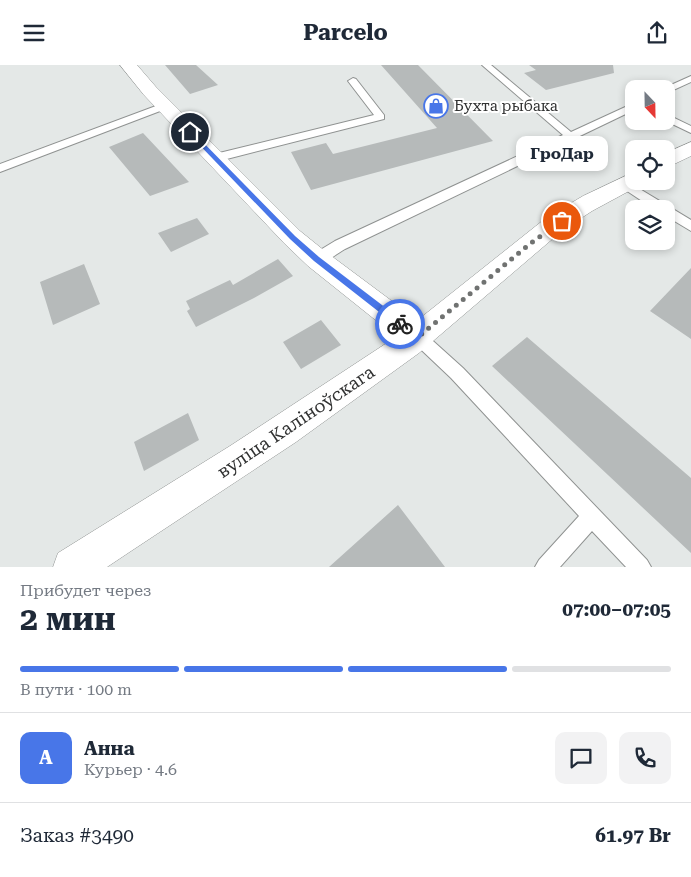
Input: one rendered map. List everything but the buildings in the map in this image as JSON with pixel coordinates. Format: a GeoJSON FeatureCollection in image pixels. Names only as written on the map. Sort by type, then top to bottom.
{"type":"FeatureCollection","features":[{"type":"Feature","properties":{"kind":"main road"},"geometry":{"type":"LineString","coordinates":[[128,65],[164,106],[292,237],[316,259],[418,337]]}},
{"type":"Feature","properties":{"kind":"main road"},"geometry":{"type":"LineString","coordinates":[[675,156],[691,148]]}},
{"type":"Feature","properties":{"kind":"main road","name":"вуліца Каліноўскага"},"geometry":{"type":"LineString","coordinates":[[72,567],[244,458],[360,379],[418,337],[531,243],[577,209],[625,184]]}},
{"type":"Feature","properties":{"kind":"lane"},"geometry":{"type":"LineString","coordinates":[[486,65],[570,136]]}},
{"type":"Feature","properties":{"kind":"lane"},"geometry":{"type":"LineString","coordinates":[[675,86],[691,79]]}},
{"type":"Feature","properties":{"kind":"lane"},"geometry":{"type":"LineString","coordinates":[[215,158],[380,117],[353,81]]}},
{"type":"Feature","properties":{"kind":"lane"},"geometry":{"type":"LineString","coordinates":[[0,168],[164,106]]}},
{"type":"Feature","properties":{"kind":"lane"},"geometry":{"type":"LineString","coordinates":[[316,259],[340,245],[625,110]]}},
{"type":"Feature","properties":{"kind":"lane"},"geometry":{"type":"LineString","coordinates":[[675,122],[691,130]]}},
{"type":"Feature","properties":{"kind":"lane"},"geometry":{"type":"LineString","coordinates":[[641,190],[653,200]]}},
{"type":"Feature","properties":{"kind":"lane"},"geometry":{"type":"LineString","coordinates":[[675,216],[691,226]]}},
{"type":"Feature","properties":{"kind":"lane"},"geometry":{"type":"LineString","coordinates":[[418,337],[457,373],[640,567]]}},
{"type":"Feature","properties":{"kind":"lane"},"geometry":{"type":"LineString","coordinates":[[546,567],[592,516]]}},
{"type":"Feature","properties":{"kind":"way so far"},"geometry":{"type":"LineString","coordinates":[[400,324],[418,337],[531,243],[562,221]]}},
{"type":"Feature","properties":{"kind":"place","name":"Бухта рыбака"},"geometry":{"type":"Point","coordinates":[436,106]}},
{"type":"Feature","properties":{"kind":"place","name":"ГроДар"},"geometry":{"type":"Point","coordinates":[562,221]}},
{"type":"Feature","properties":{"kind":"route"},"geometry":{"type":"LineString","coordinates":[[190,132],[292,237],[316,259],[400,324]]}}]}
